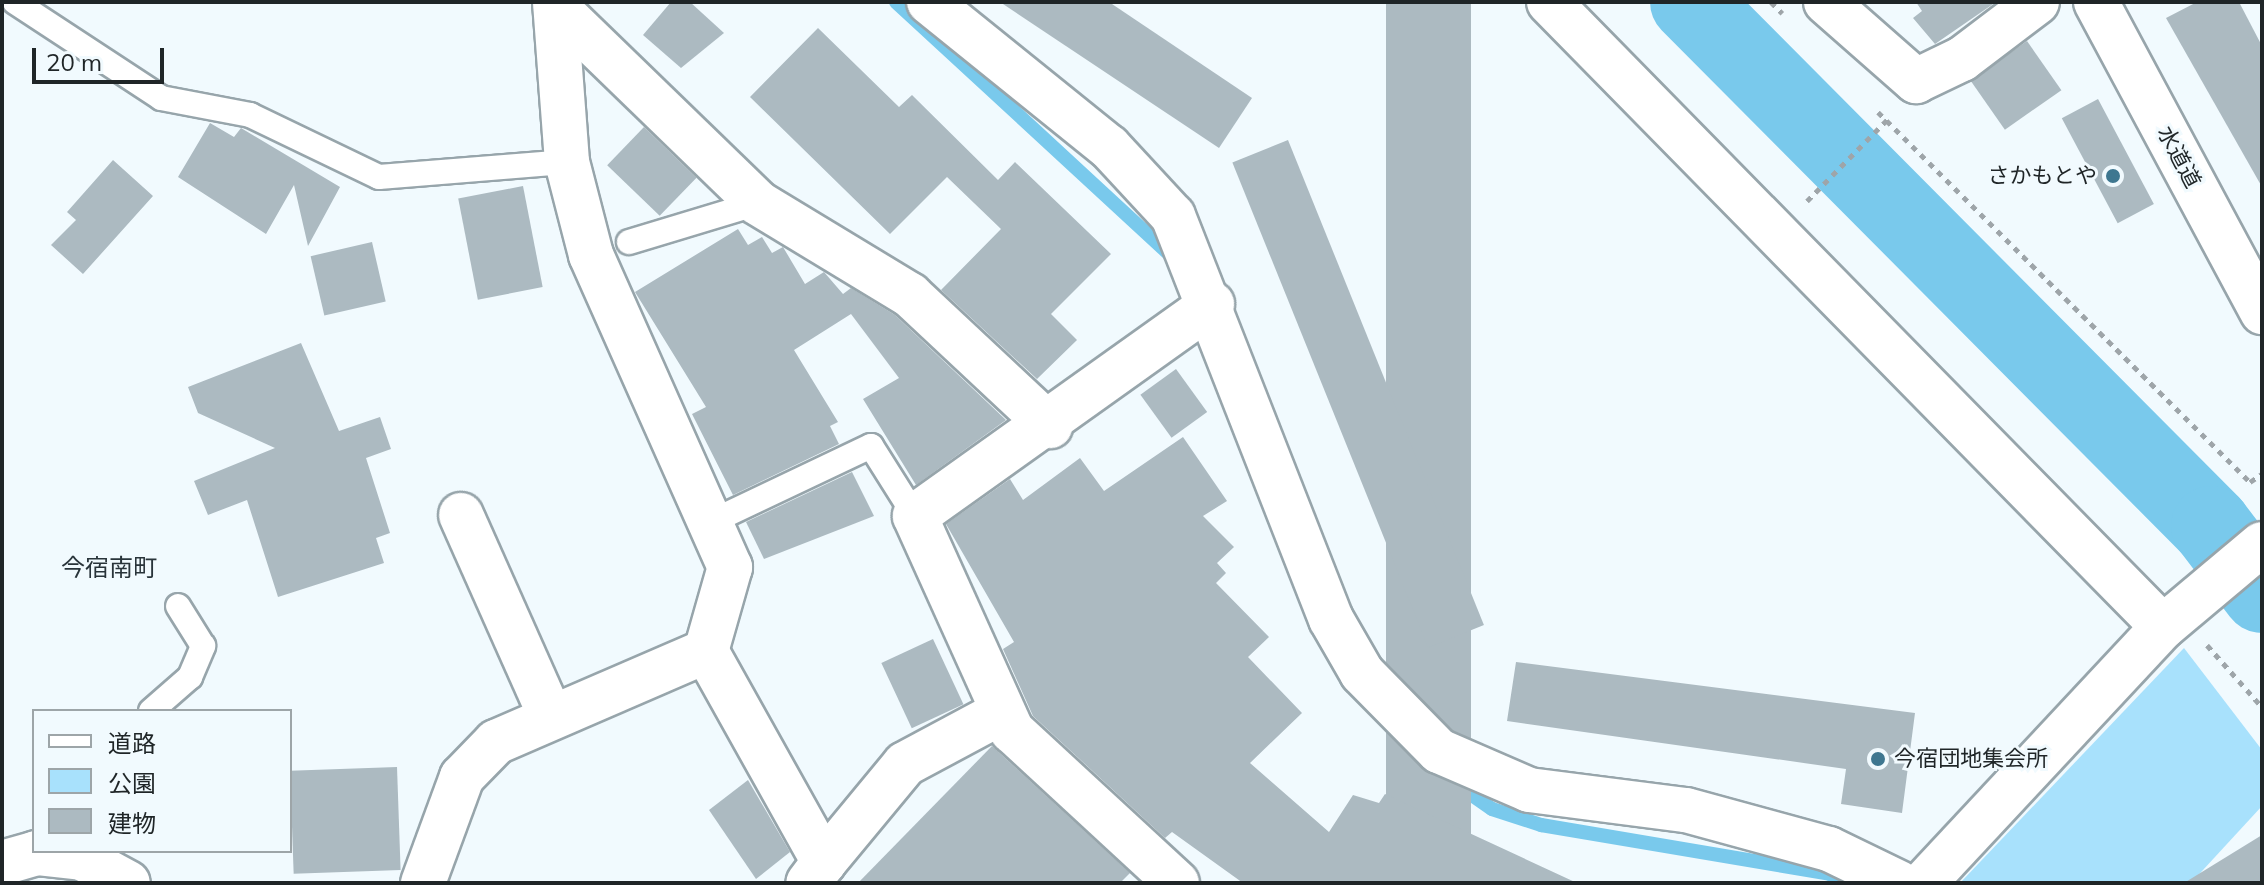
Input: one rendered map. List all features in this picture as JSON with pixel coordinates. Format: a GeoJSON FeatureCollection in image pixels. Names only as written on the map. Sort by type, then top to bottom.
{"type":"FeatureCollection","features":[{"type":"Feature","properties":{"kind":"street"},"geometry":{"type":"LineString","coordinates":[[929,2],[1109,147],[1162,204],[1212,304],[1331,619],[1362,673],[1439,751],[1529,790],[1686,810],[1829,849],[1899,883]]}},
{"type":"Feature","properties":{"kind":"street"},"geometry":{"type":"LineString","coordinates":[[1549,2],[2177,613]]}},
{"type":"Feature","properties":{"kind":"street"},"geometry":{"type":"LineString","coordinates":[[1809,13],[1916,81],[1962,59],[2037,2]]}},
{"type":"Feature","properties":{"kind":"street","name":"水道道"},"geometry":{"type":"LineString","coordinates":[[2096,2],[2262,312]]}},
{"type":"Feature","properties":{"kind":"street"},"geometry":{"type":"LineString","coordinates":[[557,4],[567,162],[591,255],[713,521],[730,567],[706,651],[813,878],[905,764],[1000,713]]}},
{"type":"Feature","properties":{"kind":"street"},"geometry":{"type":"LineString","coordinates":[[557,4],[758,203],[910,295],[1050,426]]}},
{"type":"Feature","properties":{"kind":"street"},"geometry":{"type":"LineString","coordinates":[[1159,878],[1000,713],[915,516],[1050,426],[1212,304]]}},
{"type":"Feature","properties":{"kind":"street"},"geometry":{"type":"LineString","coordinates":[[461,515],[549,713]]}},
{"type":"Feature","properties":{"kind":"street"},"geometry":{"type":"LineString","coordinates":[[1924,883],[2177,613],[2262,544]]}},
{"type":"Feature","properties":{"kind":"street"},"geometry":{"type":"LineString","coordinates":[[423,883],[462,777],[496,742],[549,713],[706,651]]}},
{"type":"Feature","properties":{"kind":"street"},"geometry":{"type":"LineString","coordinates":[[2,863],[36,853],[82,854],[128,883]]}},
{"type":"Feature","properties":{"kind":"lane"},"geometry":{"type":"LineString","coordinates":[[15,2],[161,98],[250,115],[379,177],[567,162]]}},
{"type":"Feature","properties":{"kind":"lane"},"geometry":{"type":"LineString","coordinates":[[629,242],[758,203]]}},
{"type":"Feature","properties":{"kind":"lane"},"geometry":{"type":"LineString","coordinates":[[713,521],[871,446],[915,516]]}},
{"type":"Feature","properties":{"kind":"lane"},"geometry":{"type":"LineString","coordinates":[[153,709],[190,677],[203,646],[178,606]]}},
{"type":"Feature","properties":{"kind":"path"},"geometry":{"type":"LineString","coordinates":[[1771,2],[1809,13]]}},
{"type":"Feature","properties":{"kind":"path"},"geometry":{"type":"LineString","coordinates":[[1866,99],[2250,482],[2262,474]]}},
{"type":"Feature","properties":{"kind":"path"},"geometry":{"type":"LineString","coordinates":[[1805,202],[1867,140]]}},
{"type":"Feature","properties":{"kind":"path"},"geometry":{"type":"LineString","coordinates":[[2177,613],[2262,707]]}},
{"type":"Feature","properties":{"kind":"green space"},"geometry":{"type":"Polygon","coordinates":[[[2184,648],[2262,750],[2262,806],[2191,883],[1960,883],[2184,648]]]}},
{"type":"Feature","properties":{"kind":"building"},"geometry":{"type":"Polygon","coordinates":[[[671,2],[690,2],[724,33],[681,68],[643,35],[671,2]]]}},
{"type":"Feature","properties":{"kind":"building"},"geometry":{"type":"Polygon","coordinates":[[[1000,2],[1109,2],[1252,98],[1219,148],[1000,2]]]}},
{"type":"Feature","properties":{"kind":"building"},"geometry":{"type":"Polygon","coordinates":[[[1386,2],[1471,2],[1471,883],[1386,883],[1386,2]]]}},
{"type":"Feature","properties":{"kind":"building"},"geometry":{"type":"Polygon","coordinates":[[[1916,2],[1996,2],[1935,44],[1913,18],[1922,11],[1916,2]]]}},
{"type":"Feature","properties":{"kind":"building"},"geometry":{"type":"Polygon","coordinates":[[[2197,2],[2239,2],[2262,46],[2262,187],[2166,18],[2197,2]]]}},
{"type":"Feature","properties":{"kind":"building"},"geometry":{"type":"Polygon","coordinates":[[[818,28],[899,107],[912,95],[998,180],[1015,162],[1111,254],[1051,314],[1077,340],[1037,379],[941,290],[1001,229],[947,177],[890,234],[750,97],[818,28]]]}},
{"type":"Feature","properties":{"kind":"building"},"geometry":{"type":"Polygon","coordinates":[[[2027,41],[2061,90],[2005,130],[1970,81],[2027,41]]]}},
{"type":"Feature","properties":{"kind":"building"},"geometry":{"type":"Polygon","coordinates":[[[2098,99],[2154,204],[2118,223],[2062,118],[2098,99]]]}},
{"type":"Feature","properties":{"kind":"building"},"geometry":{"type":"Polygon","coordinates":[[[210,123],[234,137],[241,128],[340,187],[308,246],[294,185],[266,234],[178,177],[210,123]]]}},
{"type":"Feature","properties":{"kind":"building"},"geometry":{"type":"Polygon","coordinates":[[[644,127],[697,178],[660,216],[607,165],[644,127]]]}},
{"type":"Feature","properties":{"kind":"building"},"geometry":{"type":"Polygon","coordinates":[[[1288,140],[1484,625],[1428,647],[1232,162],[1288,140]]]}},
{"type":"Feature","properties":{"kind":"building"},"geometry":{"type":"Polygon","coordinates":[[[113,160],[153,196],[83,274],[51,245],[76,220],[67,212],[113,160]]]}},
{"type":"Feature","properties":{"kind":"building"},"geometry":{"type":"Polygon","coordinates":[[[523,186],[543,287],[478,300],[458,199],[523,186]]]}},
{"type":"Feature","properties":{"kind":"building"},"geometry":{"type":"Polygon","coordinates":[[[738,229],[748,245],[762,237],[772,253],[783,247],[805,284],[824,272],[843,294],[851,288],[895,315],[1006,420],[916,485],[863,399],[899,378],[851,314],[794,350],[838,422],[830,426],[839,444],[733,495],[692,414],[706,407],[635,292],[738,229]]]}},
{"type":"Feature","properties":{"kind":"building"},"geometry":{"type":"Polygon","coordinates":[[[372,242],[386,301],[324,316],[311,256],[372,242]]]}},
{"type":"Feature","properties":{"kind":"building"},"geometry":{"type":"Polygon","coordinates":[[[301,343],[339,431],[380,417],[391,449],[366,458],[390,533],[376,538],[384,563],[278,597],[247,500],[208,515],[194,481],[275,448],[198,413],[188,387],[301,343]]]}},
{"type":"Feature","properties":{"kind":"building"},"geometry":{"type":"Polygon","coordinates":[[[1176,369],[1207,412],[1172,438],[1140,395],[1176,369]]]}},
{"type":"Feature","properties":{"kind":"building"},"geometry":{"type":"Polygon","coordinates":[[[1183,437],[1227,501],[1203,516],[1234,547],[1217,563],[1226,573],[1216,583],[1269,637],[1248,657],[1302,713],[1250,763],[1329,832],[1353,795],[1379,803],[1385,794],[1577,883],[1243,883],[1172,832],[1165,838],[1033,716],[1003,649],[1014,642],[946,524],[1010,479],[1023,500],[1080,458],[1104,491],[1183,437]]]}},
{"type":"Feature","properties":{"kind":"building"},"geometry":{"type":"Polygon","coordinates":[[[852,472],[874,516],[764,559],[746,522],[852,472]]]}},
{"type":"Feature","properties":{"kind":"building"},"geometry":{"type":"Polygon","coordinates":[[[933,639],[963,704],[912,728],[881,663],[933,639]]]}},
{"type":"Feature","properties":{"kind":"building"},"geometry":{"type":"Polygon","coordinates":[[[1516,662],[1915,713],[1902,813],[1841,804],[1846,769],[1507,721],[1516,662]]]}},
{"type":"Feature","properties":{"kind":"building"},"geometry":{"type":"Polygon","coordinates":[[[992,746],[1130,873],[1120,883],[858,883],[992,746]]]}},
{"type":"Feature","properties":{"kind":"building"},"geometry":{"type":"Polygon","coordinates":[[[397,767],[401,870],[294,874],[292,771],[397,767]]]}},
{"type":"Feature","properties":{"kind":"building"},"geometry":{"type":"Polygon","coordinates":[[[748,780],[790,852],[756,879],[709,810],[748,780]]]}},
{"type":"Feature","properties":{"kind":"building"},"geometry":{"type":"Polygon","coordinates":[[[2262,835],[2262,883],[2184,883],[2262,835]]]}},
{"type":"Feature","properties":{"kind":"waterway"},"geometry":{"type":"LineString","coordinates":[[896,2],[1169,254]]}},
{"type":"Feature","properties":{"kind":"waterway"},"geometry":{"type":"LineString","coordinates":[[1690,2],[2211,526],[2262,593]]}},
{"type":"Feature","properties":{"kind":"waterway"},"geometry":{"type":"LineString","coordinates":[[1426,763],[1492,809],[1541,825],[1830,874],[1847,883]]}},
{"type":"Feature","properties":{"kind":"place","name":"さかもとや"},"geometry":{"type":"Point","coordinates":[2113,176]}},
{"type":"Feature","properties":{"kind":"place","name":"今宿団地集会所"},"geometry":{"type":"Point","coordinates":[1878,759]}},
{"type":"Feature","properties":{"kind":"district","name":"今宿南町"},"geometry":{"type":"Point","coordinates":[109,568]}}]}
